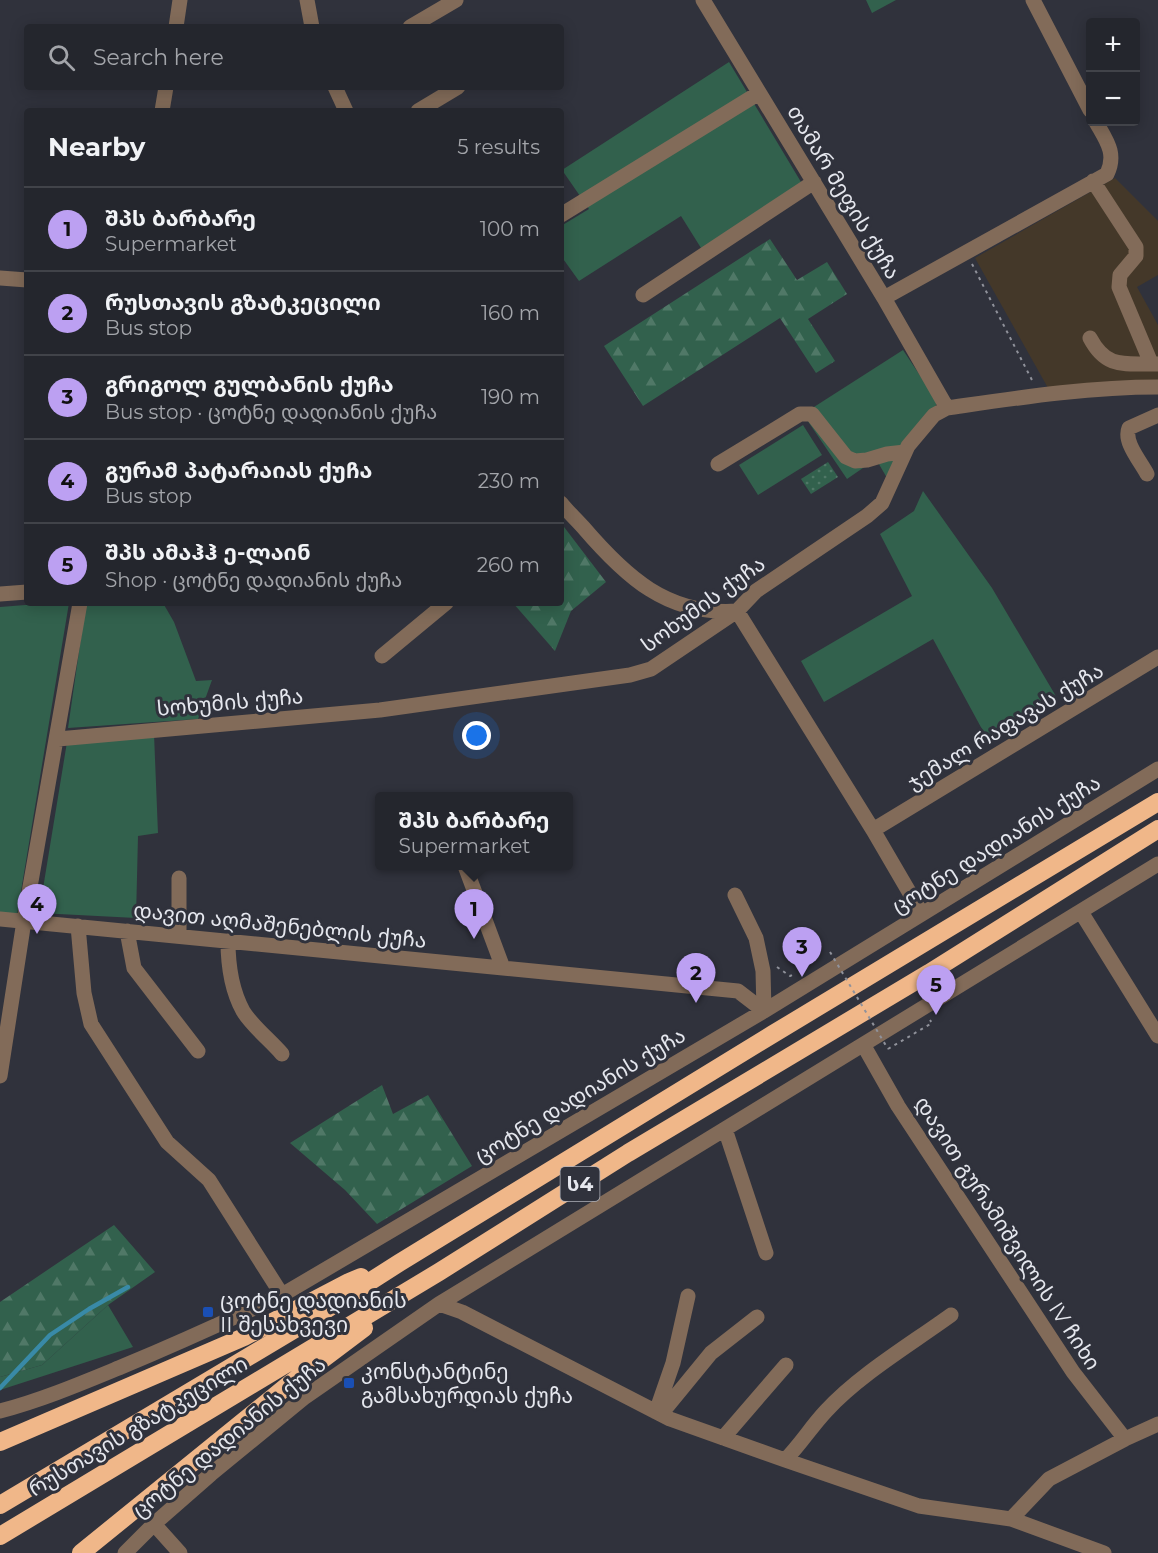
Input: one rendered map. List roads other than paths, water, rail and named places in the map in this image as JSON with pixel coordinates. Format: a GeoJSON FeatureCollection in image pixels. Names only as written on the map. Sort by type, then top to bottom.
{"type":"FeatureCollection","features":[{"type":"Feature","properties":{"kind":"highway","name":"რუსთავის გზატკეცილი"},"geometry":{"type":"LineString","coordinates":[[0,1505],[310,1320],[773,1034],[1158,802]]}},
{"type":"Feature","properties":{"kind":"highway","name":"რუსთავის გზატკეცილი"},"geometry":{"type":"LineString","coordinates":[[0,1536],[439,1272],[628,1153],[929,973],[1158,829]]}},
{"type":"Feature","properties":{"kind":"highway"},"geometry":{"type":"LineString","coordinates":[[0,1442],[244,1337],[349,1282],[399,1263]]}},
{"type":"Feature","properties":{"kind":"highway"},"geometry":{"type":"LineString","coordinates":[[81,1553],[287,1386],[439,1272]]}},
{"type":"Feature","properties":{"kind":"street"},"geometry":{"type":"LineString","coordinates":[[176,24],[180,0]]}},
{"type":"Feature","properties":{"kind":"street"},"geometry":{"type":"LineString","coordinates":[[307,0],[311,24]]}},
{"type":"Feature","properties":{"kind":"street"},"geometry":{"type":"LineString","coordinates":[[415,24],[456,0]]}},
{"type":"Feature","properties":{"kind":"street","name":"თამარ მეფის ქუჩა"},"geometry":{"type":"LineString","coordinates":[[703,0],[884,298],[947,408]]}},
{"type":"Feature","properties":{"kind":"street"},"geometry":{"type":"LineString","coordinates":[[1033,0],[1086,103]]}},
{"type":"Feature","properties":{"kind":"street"},"geometry":{"type":"LineString","coordinates":[[162,108],[166,90]]}},
{"type":"Feature","properties":{"kind":"street"},"geometry":{"type":"LineString","coordinates":[[336,90],[345,108]]}},
{"type":"Feature","properties":{"kind":"street"},"geometry":{"type":"LineString","coordinates":[[423,108],[453,90]]}},
{"type":"Feature","properties":{"kind":"street"},"geometry":{"type":"LineString","coordinates":[[564,213],[759,93]]}},
{"type":"Feature","properties":{"kind":"street"},"geometry":{"type":"LineString","coordinates":[[884,298],[1107,174],[1112,163],[1110,148],[1098,126]]}},
{"type":"Feature","properties":{"kind":"street"},"geometry":{"type":"LineString","coordinates":[[1090,338],[1098,352],[1109,361],[1155,364],[1119,287],[1120,275],[1136,256],[1136,247],[1093,181]]}},
{"type":"Feature","properties":{"kind":"street"},"geometry":{"type":"LineString","coordinates":[[643,295],[814,182]]}},
{"type":"Feature","properties":{"kind":"street"},"geometry":{"type":"LineString","coordinates":[[0,278],[24,280]]}},
{"type":"Feature","properties":{"kind":"street"},"geometry":{"type":"LineString","coordinates":[[947,408],[1040,395],[1158,387]]}},
{"type":"Feature","properties":{"kind":"street","name":"სოხუმის ქუჩა"},"geometry":{"type":"LineString","coordinates":[[58,739],[380,710],[630,675],[651,669],[737,611],[756,591],[867,516],[882,503],[906,452],[934,415],[947,408]]}},
{"type":"Feature","properties":{"kind":"street"},"geometry":{"type":"LineString","coordinates":[[718,464],[800,414],[812,414],[846,457],[855,461],[906,452]]}},
{"type":"Feature","properties":{"kind":"street"},"geometry":{"type":"LineString","coordinates":[[1148,474],[1128,441],[1127,433],[1129,428],[1158,415]]}},
{"type":"Feature","properties":{"kind":"street"},"geometry":{"type":"LineString","coordinates":[[564,508],[622,571],[647,588],[674,603],[718,612],[737,611],[873,830],[922,914]]}},
{"type":"Feature","properties":{"kind":"street"},"geometry":{"type":"LineString","coordinates":[[0,594],[24,592]]}},
{"type":"Feature","properties":{"kind":"street"},"geometry":{"type":"LineString","coordinates":[[0,1076],[24,921],[58,739],[80,606]]}},
{"type":"Feature","properties":{"kind":"street"},"geometry":{"type":"LineString","coordinates":[[382,656],[442,606]]}},
{"type":"Feature","properties":{"kind":"street","name":"ჯემალ რაფავას ქუჩა"},"geometry":{"type":"LineString","coordinates":[[873,830],[1158,657]]}},
{"type":"Feature","properties":{"kind":"street","name":"ცოტნე დადიანის ქუჩა"},"geometry":{"type":"LineString","coordinates":[[0,1411],[27,1404],[120,1367],[200,1334],[282,1295],[764,1011],[1158,769]]}},
{"type":"Feature","properties":{"kind":"street","name":"ცოტნე დადიანის ქუჩა"},"geometry":{"type":"LineString","coordinates":[[125,1553],[211,1474],[305,1397],[439,1304],[1158,864]]}},
{"type":"Feature","properties":{"kind":"street"},"geometry":{"type":"LineString","coordinates":[[466,870],[503,968]]}},
{"type":"Feature","properties":{"kind":"street"},"geometry":{"type":"LineString","coordinates":[[179,878],[179,936]]}},
{"type":"Feature","properties":{"kind":"street"},"geometry":{"type":"LineString","coordinates":[[735,895],[756,938],[763,971],[764,1011]]}},
{"type":"Feature","properties":{"kind":"street"},"geometry":{"type":"LineString","coordinates":[[1081,912],[1158,1036]]}},
{"type":"Feature","properties":{"kind":"street","name":"დავით აღმაშენებლის ქუჩა"},"geometry":{"type":"LineString","coordinates":[[0,919],[738,991],[764,1011]]}},
{"type":"Feature","properties":{"kind":"street"},"geometry":{"type":"LineString","coordinates":[[78,926],[84,993],[91,1024],[167,1142],[209,1179],[282,1295]]}},
{"type":"Feature","properties":{"kind":"street"},"geometry":{"type":"LineString","coordinates":[[127,931],[134,968],[198,1051]]}},
{"type":"Feature","properties":{"kind":"street"},"geometry":{"type":"LineString","coordinates":[[228,941],[232,983],[244,1012],[282,1053]]}},
{"type":"Feature","properties":{"kind":"street","name":"დავით გურამიშვილის IV ჩიხი"},"geometry":{"type":"LineString","coordinates":[[864,1046],[898,1106],[1072,1372],[1125,1439]]}},
{"type":"Feature","properties":{"kind":"street"},"geometry":{"type":"LineString","coordinates":[[725,1129],[766,1253]]}},
{"type":"Feature","properties":{"kind":"street"},"geometry":{"type":"LineString","coordinates":[[658,1413],[674,1363],[688,1296]]}},
{"type":"Feature","properties":{"kind":"street"},"geometry":{"type":"LineString","coordinates":[[439,1304],[462,1312],[658,1413],[723,1438],[919,1506],[1011,1519],[1104,1553]]}},
{"type":"Feature","properties":{"kind":"street"},"geometry":{"type":"LineString","coordinates":[[785,1460],[800,1445],[826,1411],[856,1384],[951,1315]]}},
{"type":"Feature","properties":{"kind":"street"},"geometry":{"type":"LineString","coordinates":[[658,1413],[711,1353],[757,1317]]}},
{"type":"Feature","properties":{"kind":"street"},"geometry":{"type":"LineString","coordinates":[[723,1438],[786,1365]]}},
{"type":"Feature","properties":{"kind":"street"},"geometry":{"type":"LineString","coordinates":[[1011,1519],[1049,1479],[1158,1424]]}},
{"type":"Feature","properties":{"kind":"street"},"geometry":{"type":"LineString","coordinates":[[154,1524],[180,1553]]}},
{"type":"Feature","properties":{"kind":"waterway"},"geometry":{"type":"LineString","coordinates":[[0,1388],[50,1335],[128,1287]]}},
{"type":"Feature","properties":{"kind":"place","name":"გურამ პატარაიას ქუჩა"},"geometry":{"type":"Point","coordinates":[37,934]}},
{"type":"Feature","properties":{"kind":"place","name":"შპს ბარბარე"},"geometry":{"type":"Point","coordinates":[474,939]}},
{"type":"Feature","properties":{"kind":"place","name":"გრიგოლ გულბანის ქუჩა"},"geometry":{"type":"Point","coordinates":[802,977]}},
{"type":"Feature","properties":{"kind":"place","name":"რუსთავის გზატკეცილი"},"geometry":{"type":"Point","coordinates":[696,1003]}},
{"type":"Feature","properties":{"kind":"place","name":"შპს ამაჰჰ ე-ლაინ"},"geometry":{"type":"Point","coordinates":[936,1015]}},
{"type":"Feature","properties":{"kind":"place","name":"ცოტნე დადიანის II შესახვევი"},"geometry":{"type":"Point","coordinates":[208,1312]}},
{"type":"Feature","properties":{"kind":"place","name":"კონსტანტინე გამსახურდიას ქუჩა"},"geometry":{"type":"Point","coordinates":[349,1383]}}]}
